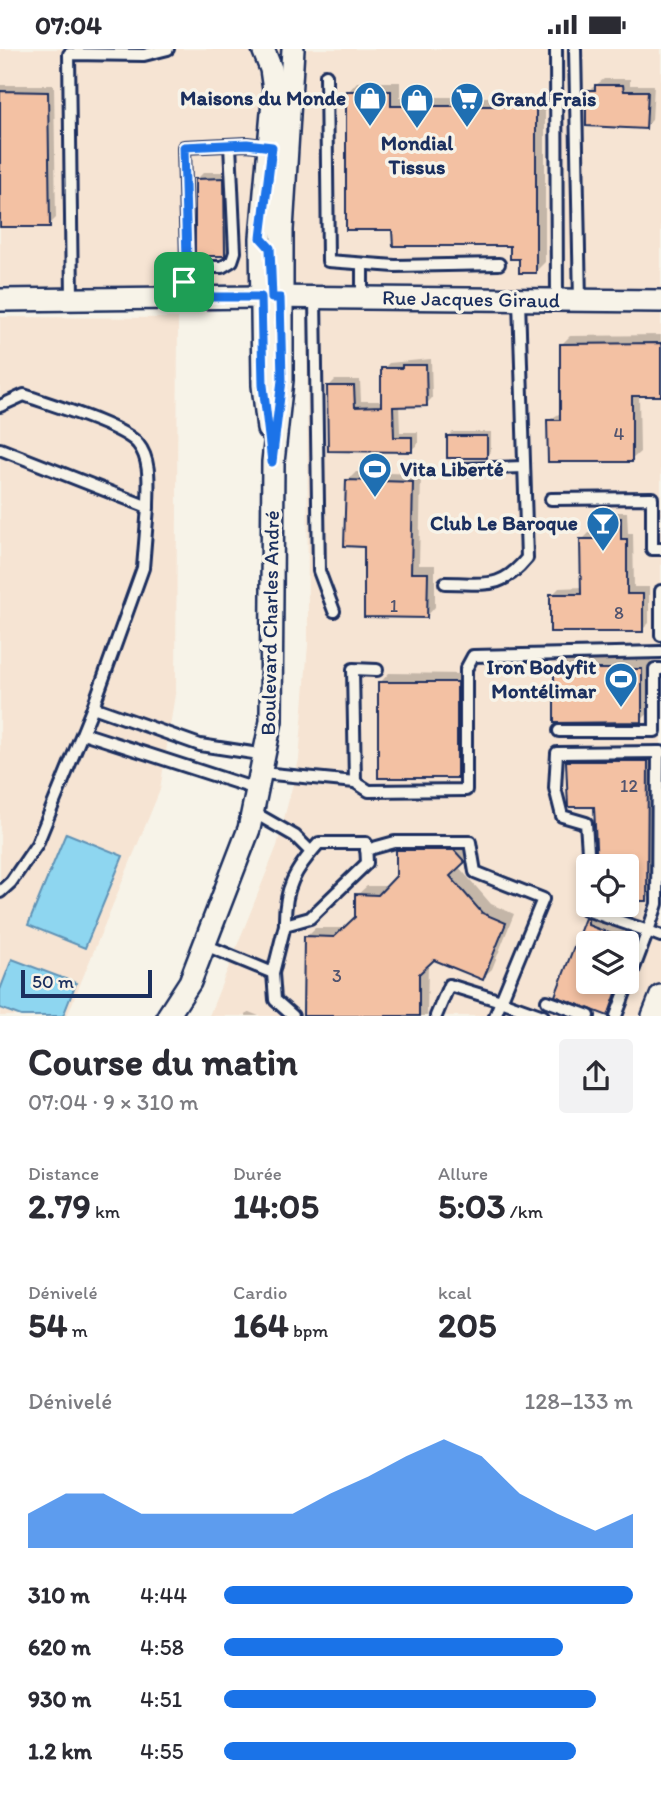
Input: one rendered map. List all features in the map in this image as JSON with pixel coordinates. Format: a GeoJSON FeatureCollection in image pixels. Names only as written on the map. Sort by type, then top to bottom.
{"type":"FeatureCollection","features":[{"type":"Feature","properties":{"kind":"street","name":"Boulevard Charles André"},"geometry":{"type":"LineString","coordinates":[[183,1016],[190,982],[253,812],[271,721],[272,462],[282,380],[261,238],[272,147],[274,90],[271,69],[263,49]]}},
{"type":"Feature","properties":{"kind":"street","name":"Boulevard Charles André"},"geometry":{"type":"LineString","coordinates":[[272,462],[263,385],[293,49]]}},
{"type":"Feature","properties":{"kind":"street","name":"Rue Jacques Giraud"},"geometry":{"type":"LineString","coordinates":[[0,300],[184,297],[661,301]]}},
{"type":"Feature","properties":{"kind":"street","name":"Boulevard Charles André"},"geometry":{"type":"LineString","coordinates":[[169,1016],[190,982]]}},
{"type":"Feature","properties":{"kind":"street"},"geometry":{"type":"LineString","coordinates":[[653,1016],[661,996]]}},
{"type":"Feature","properties":{"kind":"lane"},"geometry":{"type":"LineString","coordinates":[[72,298],[69,54],[168,49]]}},
{"type":"Feature","properties":{"kind":"lane"},"geometry":{"type":"LineString","coordinates":[[556,49],[557,300]]}},
{"type":"Feature","properties":{"kind":"lane"},"geometry":{"type":"LineString","coordinates":[[575,49],[580,301]]}},
{"type":"Feature","properties":{"kind":"lane"},"geometry":{"type":"LineString","coordinates":[[326,75],[328,261],[362,264],[499,264]]}},
{"type":"Feature","properties":{"kind":"lane"},"geometry":{"type":"LineString","coordinates":[[187,260],[192,267],[222,267],[232,261],[234,252],[230,145]]}},
{"type":"Feature","properties":{"kind":"lane"},"geometry":{"type":"LineString","coordinates":[[184,297],[183,267],[187,260],[184,147],[272,147]]}},
{"type":"Feature","properties":{"kind":"lane"},"geometry":{"type":"LineString","coordinates":[[362,264],[362,298]]}},
{"type":"Feature","properties":{"kind":"lane"},"geometry":{"type":"LineString","coordinates":[[315,298],[319,571],[334,611]]}},
{"type":"Feature","properties":{"kind":"lane"},"geometry":{"type":"LineString","coordinates":[[445,583],[498,583],[512,577],[527,558],[519,300]]}},
{"type":"Feature","properties":{"kind":"lane"},"geometry":{"type":"LineString","coordinates":[[0,406],[24,395],[121,432],[138,444],[148,465],[143,568],[93,707],[37,844],[11,882],[0,892]]}},
{"type":"Feature","properties":{"kind":"lane"},"geometry":{"type":"LineString","coordinates":[[0,449],[148,507]]}},
{"type":"Feature","properties":{"kind":"lane"},"geometry":{"type":"LineString","coordinates":[[461,469],[524,467]]}},
{"type":"Feature","properties":{"kind":"lane"},"geometry":{"type":"LineString","coordinates":[[551,499],[652,498],[653,549],[661,549]]}},
{"type":"Feature","properties":{"kind":"lane"},"geometry":{"type":"LineString","coordinates":[[661,591],[661,635]]}},
{"type":"Feature","properties":{"kind":"lane"},"geometry":{"type":"LineString","coordinates":[[83,733],[130,751],[262,773],[355,782],[369,791],[466,790],[466,669],[473,656],[661,652]]}},
{"type":"Feature","properties":{"kind":"lane"},"geometry":{"type":"LineString","coordinates":[[355,782],[354,669],[377,670]]}},
{"type":"Feature","properties":{"kind":"lane"},"geometry":{"type":"LineString","coordinates":[[559,731],[655,731],[655,669],[661,669]]}},
{"type":"Feature","properties":{"kind":"lane"},"geometry":{"type":"LineString","coordinates":[[93,707],[200,745],[262,773]]}},
{"type":"Feature","properties":{"kind":"lane"},"geometry":{"type":"LineString","coordinates":[[588,854],[586,823],[562,816],[555,788],[557,753],[659,752],[657,904],[616,1016]]}},
{"type":"Feature","properties":{"kind":"lane"},"geometry":{"type":"LineString","coordinates":[[253,812],[295,836],[311,852]]}},
{"type":"Feature","properties":{"kind":"lane"},"geometry":{"type":"LineString","coordinates":[[366,850],[394,842],[470,842],[475,872],[543,899],[495,1016]]}},
{"type":"Feature","properties":{"kind":"lane"},"geometry":{"type":"LineString","coordinates":[[285,925],[310,918],[367,863],[366,843],[319,843],[298,868],[284,898],[285,925],[273,974],[275,1000],[293,1016]]}},
{"type":"Feature","properties":{"kind":"lane"},"geometry":{"type":"LineString","coordinates":[[607,917],[661,936]]}},
{"type":"Feature","properties":{"kind":"lane"},"geometry":{"type":"LineString","coordinates":[[205,944],[273,974]]}},
{"type":"Feature","properties":{"kind":"lane"},"geometry":{"type":"LineString","coordinates":[[436,1016],[449,985],[540,1016]]}},
{"type":"Feature","properties":{"kind":"lane"},"geometry":{"type":"LineString","coordinates":[[547,1001],[589,1016]]}},
{"type":"Feature","properties":{"kind":"shaded area"},"geometry":{"type":"Polygon","coordinates":[[[0,49],[661,49],[661,1016],[209,1016],[277,846],[299,760],[308,644],[307,308],[0,286],[0,49]]]}},
{"type":"Feature","properties":{"kind":"shaded area"},"geometry":{"type":"Polygon","coordinates":[[[0,317],[178,318],[176,688],[160,790],[67,1016],[0,1016],[0,317]]]}},
{"type":"Feature","properties":{"kind":"water"},"geometry":{"type":"Polygon","coordinates":[[[66,833],[123,856],[85,948],[28,925],[66,833]]]}},
{"type":"Feature","properties":{"kind":"water"},"geometry":{"type":"Polygon","coordinates":[[[12,959],[76,983],[63,1016],[21,1016],[0,1008],[0,990],[12,959]]]}},
{"type":"Feature","properties":{"kind":"building"},"geometry":{"type":"Polygon","coordinates":[[[595,85],[623,85],[624,91],[648,91],[646,129],[586,126],[586,90],[595,90],[595,85]]]}},
{"type":"Feature","properties":{"kind":"building"},"geometry":{"type":"Polygon","coordinates":[[[0,91],[48,92],[50,227],[0,227],[0,91]]]}},
{"type":"Feature","properties":{"kind":"building"},"geometry":{"type":"Polygon","coordinates":[[[346,91],[391,91],[391,106],[536,106],[536,273],[519,273],[519,259],[510,259],[510,246],[393,246],[392,230],[346,230],[346,91]]]}},
{"type":"Feature","properties":{"kind":"building"},"geometry":{"type":"Polygon","coordinates":[[[224,178],[225,256],[195,256],[195,179],[224,178]]]}},
{"type":"Feature","properties":{"kind":"building"},"geometry":{"type":"Polygon","coordinates":[[[661,343],[661,396],[632,396],[632,462],[548,462],[547,420],[560,420],[560,344],[661,343]]]}},
{"type":"Feature","properties":{"kind":"building"},"geometry":{"type":"Polygon","coordinates":[[[402,365],[426,365],[427,406],[393,407],[394,437],[412,437],[412,452],[328,451],[327,386],[354,386],[355,407],[381,406],[381,368],[402,368],[402,365]]]}},
{"type":"Feature","properties":{"kind":"building"},"geometry":{"type":"Polygon","coordinates":[[[447,436],[487,436],[487,458],[447,458],[447,436]]]}},
{"type":"Feature","properties":{"kind":"building"},"geometry":{"type":"Polygon","coordinates":[[[346,480],[413,482],[411,573],[428,573],[427,618],[364,617],[364,547],[344,546],[346,480]]]}},
{"type":"Feature","properties":{"kind":"building"},"geometry":{"type":"Polygon","coordinates":[[[597,518],[621,518],[621,539],[627,539],[627,594],[643,594],[643,632],[550,632],[550,594],[581,594],[580,539],[597,539],[597,518]]]}},
{"type":"Feature","properties":{"kind":"building"},"geometry":{"type":"Polygon","coordinates":[[[554,669],[642,669],[642,722],[554,723],[554,669]]]}},
{"type":"Feature","properties":{"kind":"building"},"geometry":{"type":"Polygon","coordinates":[[[378,682],[457,682],[457,778],[378,778],[378,682]]]}},
{"type":"Feature","properties":{"kind":"building"},"geometry":{"type":"Polygon","coordinates":[[[566,761],[648,761],[647,901],[639,901],[639,854],[596,854],[594,807],[568,807],[566,761]]]}},
{"type":"Feature","properties":{"kind":"building"},"geometry":{"type":"Polygon","coordinates":[[[396,850],[454,850],[465,862],[450,876],[482,913],[506,923],[483,980],[434,960],[419,974],[419,1016],[303,1016],[304,936],[334,937],[355,917],[355,894],[378,895],[396,876],[396,850]]]}},
{"type":"Feature","properties":{"kind":"building"},"geometry":{"type":"Polygon","coordinates":[[[585,918],[588,919],[588,925],[604,931],[580,931],[585,918]]]}},
{"type":"Feature","properties":{"kind":"building"},"geometry":{"type":"Polygon","coordinates":[[[576,941],[576,994],[616,994],[608,1016],[555,996],[576,941]]]}},
{"type":"Feature","properties":{"kind":"place","name":"Maisons du Monde"},"geometry":{"type":"Point","coordinates":[370,128]}},
{"type":"Feature","properties":{"kind":"place","name":"Grand Frais"},"geometry":{"type":"Point","coordinates":[467,129]}},
{"type":"Feature","properties":{"kind":"place","name":"Mondial Tissus"},"geometry":{"type":"Point","coordinates":[417,130]}},
{"type":"Feature","properties":{"kind":"place","name":"Vita Liberté"},"geometry":{"type":"Point","coordinates":[375,499]}},
{"type":"Feature","properties":{"kind":"place","name":"Club Le Baroque"},"geometry":{"type":"Point","coordinates":[603,553]}},
{"type":"Feature","properties":{"kind":"place","name":"Iron Bodyfit Montélimar"},"geometry":{"type":"Point","coordinates":[621,709]}},
{"type":"Feature","properties":{"kind":"route"},"geometry":{"type":"LineString","coordinates":[[260,144],[272,147],[261,238],[270,248],[272,298],[280,298],[282,380],[272,462],[263,385],[261,297],[184,297],[184,282],[183,267],[187,260],[184,147],[260,144]]}}]}
